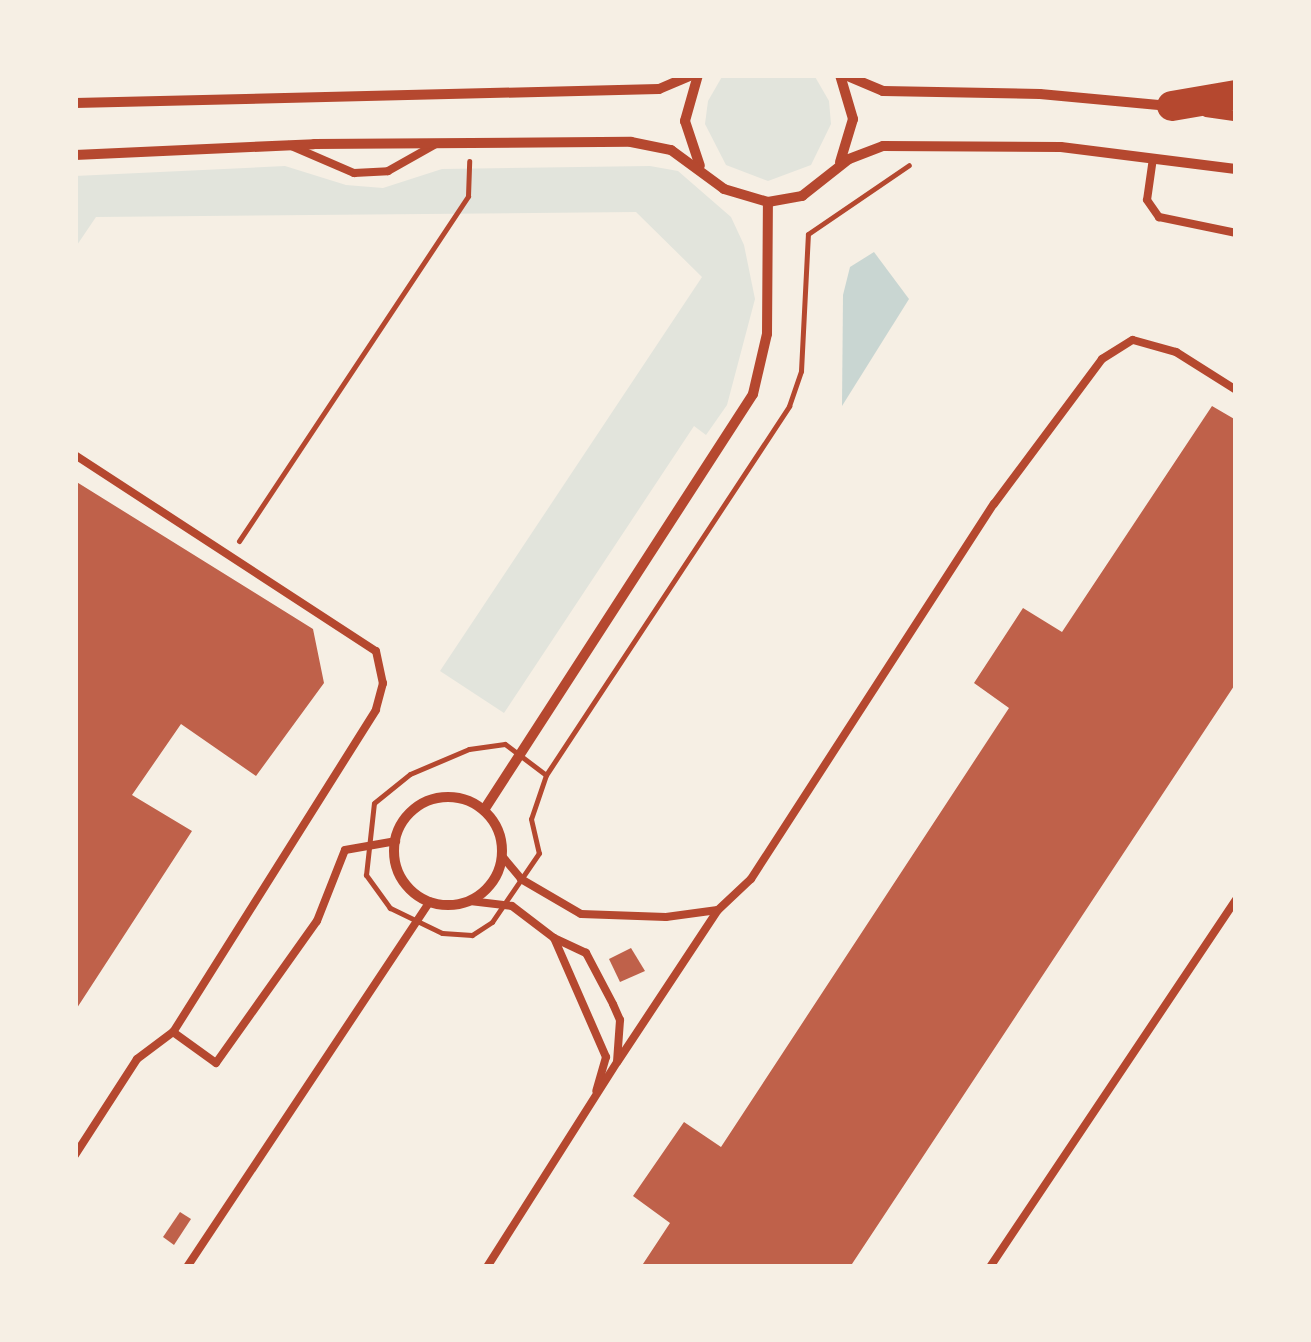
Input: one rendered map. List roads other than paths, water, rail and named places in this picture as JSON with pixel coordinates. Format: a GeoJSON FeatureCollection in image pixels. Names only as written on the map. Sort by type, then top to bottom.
{"type":"FeatureCollection","features":[{"type":"Feature","properties":{"kind":"highway"},"geometry":{"type":"LineString","coordinates":[[1172,106],[1236,96]]}},
{"type":"Feature","properties":{"kind":"street"},"geometry":{"type":"LineString","coordinates":[[75,103],[659,88],[695,75]]}},
{"type":"Feature","properties":{"kind":"street"},"geometry":{"type":"LineString","coordinates":[[695,75],[685,121],[704,171]]}},
{"type":"Feature","properties":{"kind":"street"},"geometry":{"type":"LineString","coordinates":[[843,75],[883,91],[1040,94],[1236,116]]}},
{"type":"Feature","properties":{"kind":"street"},"geometry":{"type":"LineString","coordinates":[[834,171],[853,120],[843,75]]}},
{"type":"Feature","properties":{"kind":"street"},"geometry":{"type":"LineString","coordinates":[[75,155],[289,145],[653,144],[704,171],[736,196],[768,202],[802,196],[834,171],[883,146],[1061,148],[1236,169]]}},
{"type":"Feature","properties":{"kind":"street"},"geometry":{"type":"LineString","coordinates":[[484,810],[753,394],[767,334],[768,202]]}},
{"type":"Feature","properties":{"kind":"street"},"geometry":{"type":"LineString","coordinates":[[458,798],[484,810],[498,830],[502,856],[492,883],[470,900],[430,902],[402,877],[396,841],[408,816],[430,800],[458,798]]}},
{"type":"Feature","properties":{"kind":"lane"},"geometry":{"type":"LineString","coordinates":[[289,145],[330,168],[366,172],[388,170],[438,143]]}},
{"type":"Feature","properties":{"kind":"lane"},"geometry":{"type":"LineString","coordinates":[[1153,158],[1147,200],[1159,217],[1236,234]]}},
{"type":"Feature","properties":{"kind":"lane"},"geometry":{"type":"LineString","coordinates":[[488,1267],[718,910],[751,879],[994,504],[1102,359],[1133,340],[1176,352],[1236,390]]}},
{"type":"Feature","properties":{"kind":"lane"},"geometry":{"type":"LineString","coordinates":[[75,455],[376,651],[384,682],[376,710],[173,1032],[137,1059],[75,1154]]}},
{"type":"Feature","properties":{"kind":"lane"},"geometry":{"type":"LineString","coordinates":[[173,1032],[216,1063],[317,921],[345,850],[396,841]]}},
{"type":"Feature","properties":{"kind":"lane"},"geometry":{"type":"LineString","coordinates":[[502,856],[522,879],[580,914],[666,917],[718,910]]}},
{"type":"Feature","properties":{"kind":"lane"},"geometry":{"type":"LineString","coordinates":[[470,900],[504,905],[554,938],[586,952],[620,1020],[618,1062]]}},
{"type":"Feature","properties":{"kind":"lane"},"geometry":{"type":"LineString","coordinates":[[990,1267],[1236,900]]}},
{"type":"Feature","properties":{"kind":"lane"},"geometry":{"type":"LineString","coordinates":[[187,1267],[430,902]]}},
{"type":"Feature","properties":{"kind":"lane"},"geometry":{"type":"LineString","coordinates":[[554,938],[606,1057],[594,1100]]}}]}
